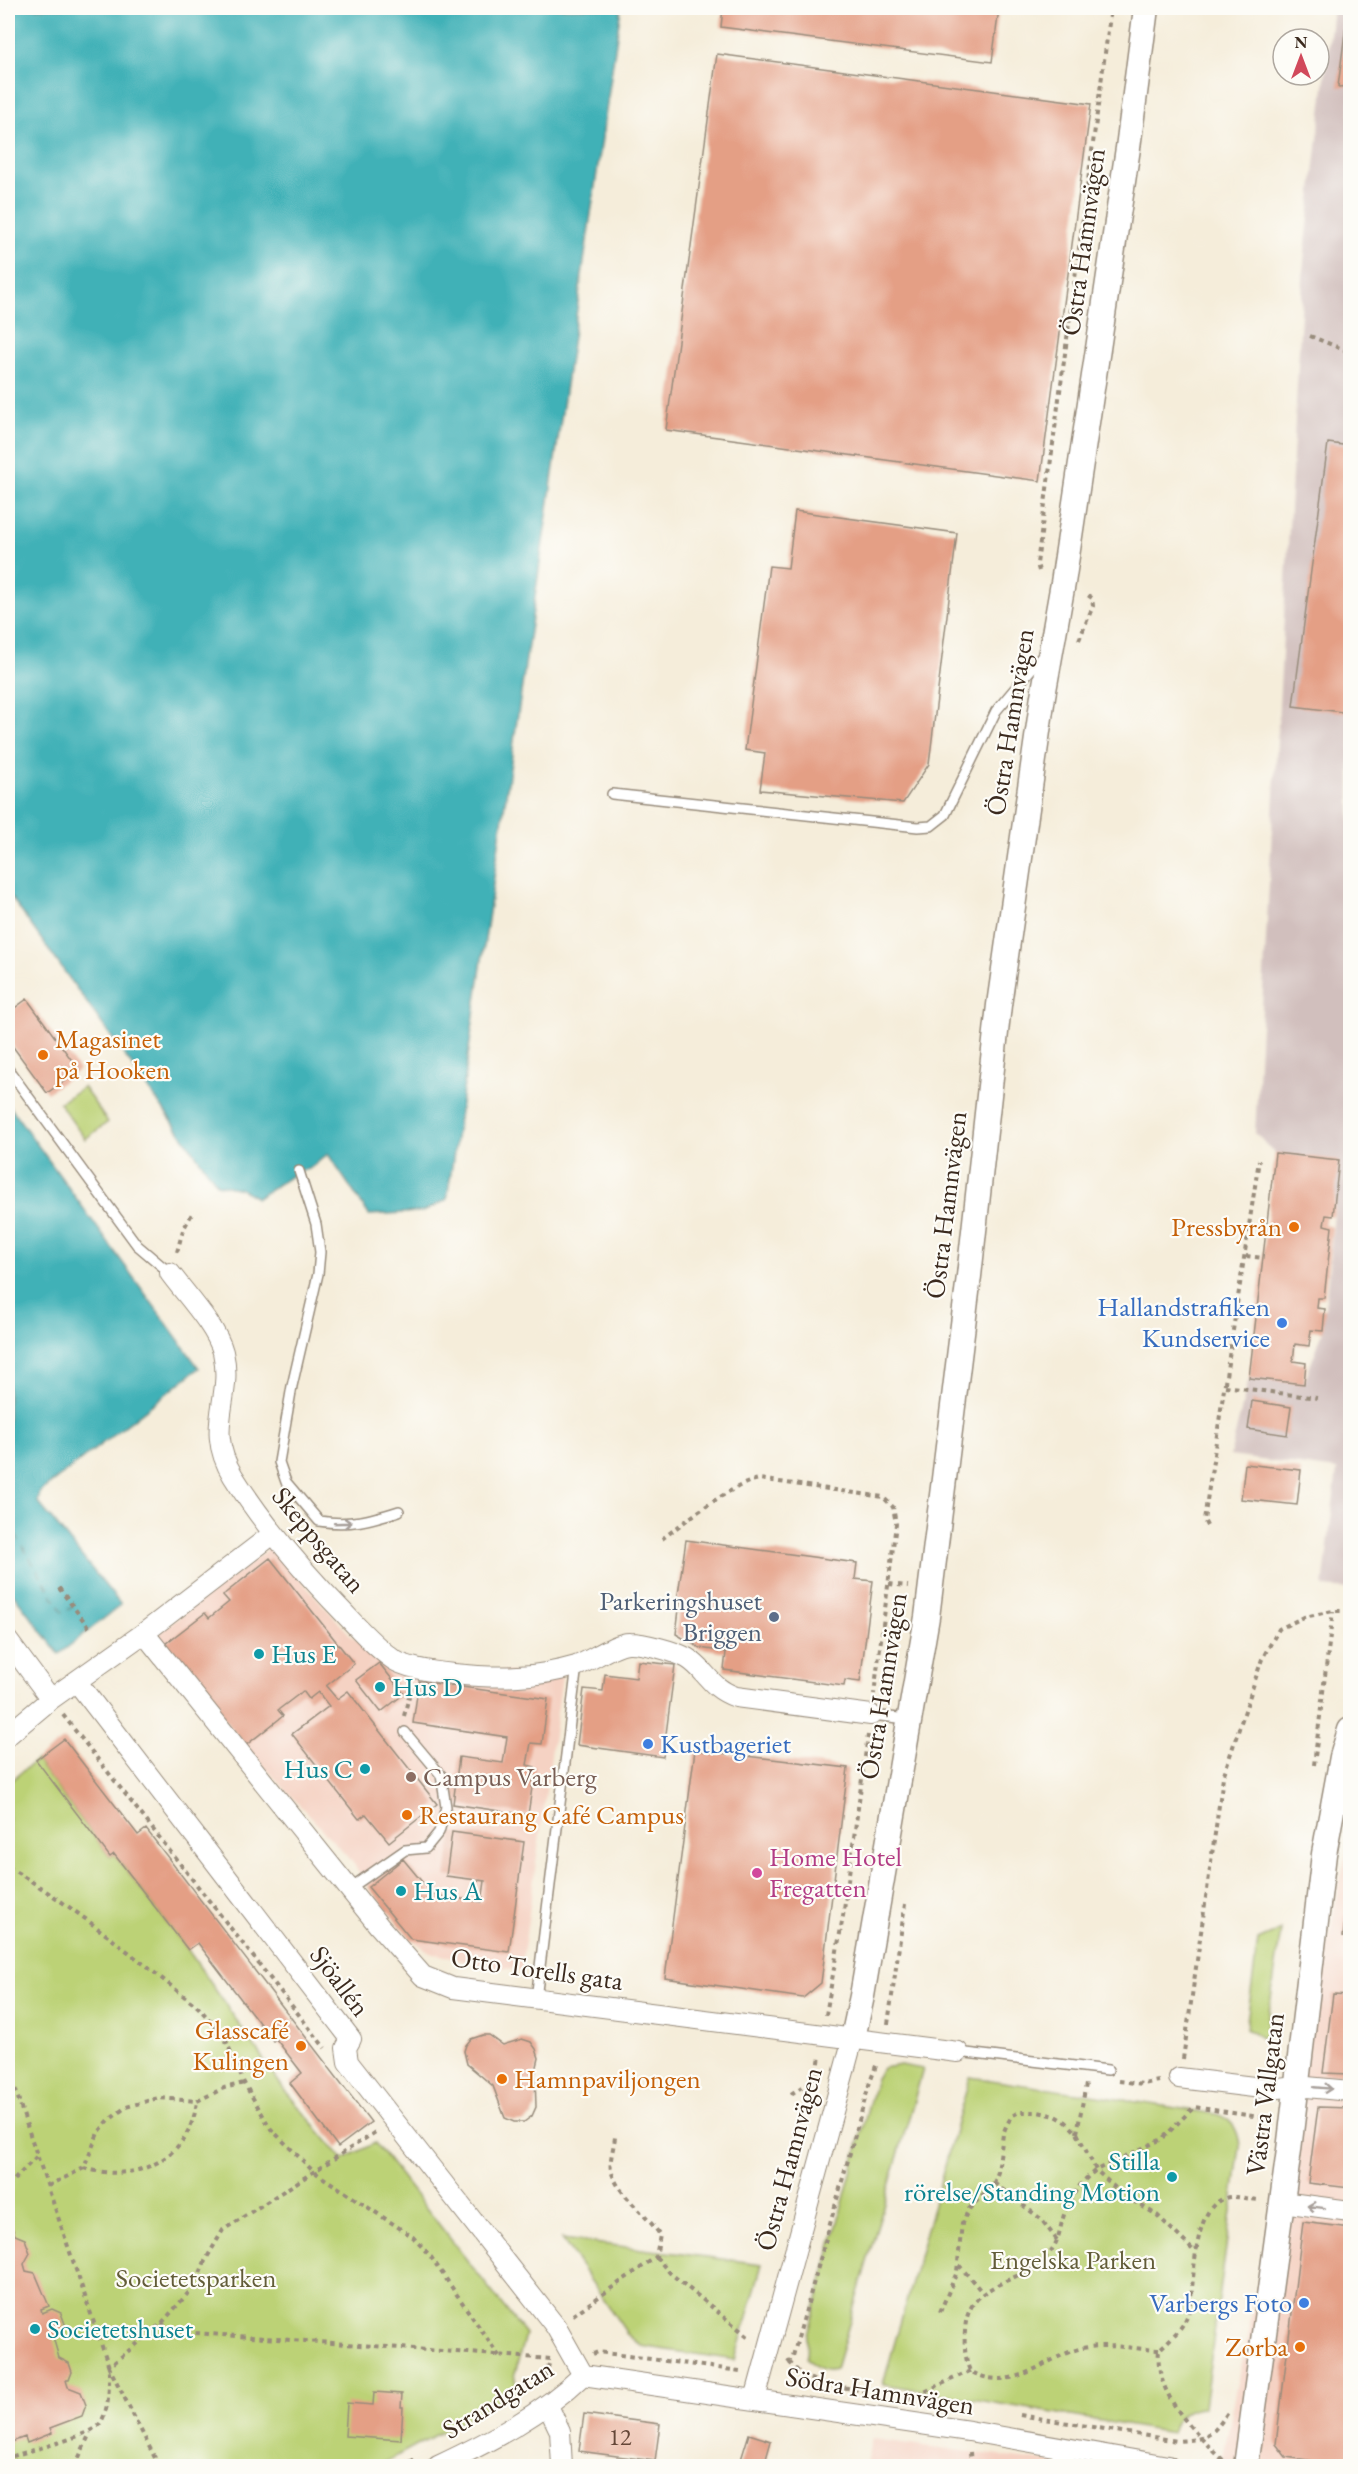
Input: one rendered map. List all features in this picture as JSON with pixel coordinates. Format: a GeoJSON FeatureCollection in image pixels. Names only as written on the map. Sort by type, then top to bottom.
{"type":"FeatureCollection","features":[{"type":"Feature","properties":{"kind":"street","name":"Östra Hamnvägen"},"geometry":{"type":"LineString","coordinates":[[754,2399],[853,2038],[927,1617],[969,1276],[999,1005],[1126,160],[1146,8]]}},
{"type":"Feature","properties":{"kind":"street","name":"Skeppsgatan"},"geometry":{"type":"LineString","coordinates":[[170,1273],[212,1330],[222,1350],[225,1382],[219,1444],[233,1476],[273,1534],[303,1572],[369,1639],[395,1661],[434,1673],[519,1676],[578,1665],[627,1642],[653,1647],[687,1658],[711,1683],[723,1692],[736,1697],[871,1715]]}},
{"type":"Feature","properties":{"kind":"street"},"geometry":{"type":"LineString","coordinates":[[8,1735],[51,1699],[144,1633],[273,1534]]}},
{"type":"Feature","properties":{"kind":"street","name":"Otto Torells gata"},"geometry":{"type":"LineString","coordinates":[[144,1633],[349,1889],[423,1976],[453,1988],[958,2052]]}},
{"type":"Feature","properties":{"kind":"street"},"geometry":{"type":"LineString","coordinates":[[8,1641],[51,1699]]}},
{"type":"Feature","properties":{"kind":"street","name":"Sjöallén"},"geometry":{"type":"LineString","coordinates":[[77,1682],[351,2040],[345,2048],[348,2062],[385,2122],[556,2327],[580,2367]]}},
{"type":"Feature","properties":{"kind":"street","name":"Västra Vallgatan"},"geometry":{"type":"LineString","coordinates":[[1246,2466],[1282,2202],[1324,1854],[1342,1757],[1350,1730]]}},
{"type":"Feature","properties":{"kind":"street"},"geometry":{"type":"LineString","coordinates":[[1179,2078],[1270,2089],[1296,2086],[1350,2091]]}},
{"type":"Feature","properties":{"kind":"street"},"geometry":{"type":"LineString","coordinates":[[1282,2202],[1350,2211]]}},
{"type":"Feature","properties":{"kind":"street","name":"Södra Hamnvägen"},"geometry":{"type":"LineString","coordinates":[[580,2367],[754,2399],[969,2431],[1168,2466]]}},
{"type":"Feature","properties":{"kind":"street","name":"Strandgatan"},"geometry":{"type":"LineString","coordinates":[[438,2466],[548,2406],[580,2367]]}},
{"type":"Feature","properties":{"kind":"street"},"geometry":{"type":"LineString","coordinates":[[548,2406],[560,2431],[562,2466]]}},
{"type":"Feature","properties":{"kind":"lane"},"geometry":{"type":"LineString","coordinates":[[612,794],[918,827],[931,826],[945,815],[996,711],[1052,645]]}},
{"type":"Feature","properties":{"kind":"lane"},"geometry":{"type":"LineString","coordinates":[[8,1069],[137,1245],[170,1273]]}},
{"type":"Feature","properties":{"kind":"lane"},"geometry":{"type":"LineString","coordinates":[[299,1171],[316,1224],[320,1252],[318,1274],[292,1386],[279,1462],[286,1482],[319,1521],[341,1525],[368,1521],[399,1511]]}},
{"type":"Feature","properties":{"kind":"lane"},"geometry":{"type":"LineString","coordinates":[[536,1999],[578,1665]]}},
{"type":"Feature","properties":{"kind":"lane","name":"Skeppsgatan"},"geometry":{"type":"LineString","coordinates":[[871,1715],[909,1719]]}},
{"type":"Feature","properties":{"kind":"lane"},"geometry":{"type":"LineString","coordinates":[[349,1889],[405,1850],[426,1848],[439,1832],[446,1807],[441,1775],[405,1732]]}},
{"type":"Feature","properties":{"kind":"lane","name":"Otto Torells gata"},"geometry":{"type":"LineString","coordinates":[[958,2052],[1108,2070]]}},
{"type":"Feature","properties":{"kind":"path"},"geometry":{"type":"LineString","coordinates":[[1310,336],[1350,352]]}},
{"type":"Feature","properties":{"kind":"path"},"geometry":{"type":"LineString","coordinates":[[1207,1526],[1204,1520],[1259,1160]]}},
{"type":"Feature","properties":{"kind":"path"},"geometry":{"type":"LineString","coordinates":[[170,1273],[183,1230],[193,1212]]}},
{"type":"Feature","properties":{"kind":"path"},"geometry":{"type":"LineString","coordinates":[[1246,1256],[1263,1258]]}},
{"type":"Feature","properties":{"kind":"path"},"geometry":{"type":"LineString","coordinates":[[1225,1386],[1317,1398]]}},
{"type":"Feature","properties":{"kind":"path"},"geometry":{"type":"LineString","coordinates":[[662,1539],[732,1491],[749,1481],[759,1479],[883,1497],[893,1507],[896,1524],[871,1715],[844,1910],[817,2077],[791,2094]]}},
{"type":"Feature","properties":{"kind":"path"},"geometry":{"type":"LineString","coordinates":[[58,1588],[90,1629]]}},
{"type":"Feature","properties":{"kind":"path"},"geometry":{"type":"LineString","coordinates":[[1313,1771],[1333,1611]]}},
{"type":"Feature","properties":{"kind":"path"},"geometry":{"type":"LineString","coordinates":[[1179,2078],[1223,1777],[1262,1659],[1279,1629],[1304,1617],[1333,1611],[1350,1611]]}},
{"type":"Feature","properties":{"kind":"path"},"geometry":{"type":"LineString","coordinates":[[405,1732],[403,1719],[416,1667]]}},
{"type":"Feature","properties":{"kind":"path"},"geometry":{"type":"LineString","coordinates":[[51,1699],[326,2050]]}},
{"type":"Feature","properties":{"kind":"path"},"geometry":{"type":"LineString","coordinates":[[8,1867],[40,1886],[85,1918],[198,2007],[224,2036],[244,2083],[271,2129],[313,2171],[413,2237],[431,2257],[499,2356]]}},
{"type":"Feature","properties":{"kind":"path"},"geometry":{"type":"LineString","coordinates":[[879,2394],[824,2384],[802,2376],[789,2362],[793,2356],[869,2085],[885,2042]]}},
{"type":"Feature","properties":{"kind":"path"},"geometry":{"type":"LineString","coordinates":[[8,2063],[37,2156],[109,2367],[159,2466]]}},
{"type":"Feature","properties":{"kind":"path"},"geometry":{"type":"LineString","coordinates":[[1077,2133],[1087,2078]]}},
{"type":"Feature","properties":{"kind":"path"},"geometry":{"type":"LineString","coordinates":[[48,2186],[84,2168],[98,2133],[109,2120],[126,2107],[158,2098],[197,2101],[224,2088],[244,2083]]}},
{"type":"Feature","properties":{"kind":"path"},"geometry":{"type":"LineString","coordinates":[[1261,2158],[1270,2089]]}},
{"type":"Feature","properties":{"kind":"path"},"geometry":{"type":"LineString","coordinates":[[84,2168],[100,2173],[120,2174],[137,2171],[162,2161],[183,2140],[196,2113],[197,2101]]}},
{"type":"Feature","properties":{"kind":"path"},"geometry":{"type":"LineString","coordinates":[[970,2371],[966,2352],[965,2321],[973,2301],[982,2292],[1032,2268],[1047,2256],[1057,2240],[1072,2194],[1096,2170],[1162,2139],[1194,2107],[1266,2118]]}},
{"type":"Feature","properties":{"kind":"path"},"geometry":{"type":"LineString","coordinates":[[940,2312],[955,2281],[959,2265],[959,2240],[965,2215],[994,2183],[1000,2161],[1003,2134],[1012,2116],[1027,2111],[1056,2116],[1065,2122],[1077,2133],[1096,2170],[1123,2194],[1157,2215],[1195,2252]]}},
{"type":"Feature","properties":{"kind":"path"},"geometry":{"type":"LineString","coordinates":[[375,2132],[385,2122]]}},
{"type":"Feature","properties":{"kind":"path"},"geometry":{"type":"LineString","coordinates":[[109,2367],[161,2324],[199,2276],[205,2260],[223,2230],[375,2132],[385,2122]]}},
{"type":"Feature","properties":{"kind":"path"},"geometry":{"type":"LineString","coordinates":[[375,2132],[382,2141]]}},
{"type":"Feature","properties":{"kind":"path"},"geometry":{"type":"LineString","coordinates":[[541,2381],[546,2375],[550,2359],[550,2349],[542,2335],[656,2257],[660,2235],[652,2221],[622,2192],[611,2169],[615,2138]]}},
{"type":"Feature","properties":{"kind":"path"},"geometry":{"type":"LineString","coordinates":[[8,2186],[37,2156]]}},
{"type":"Feature","properties":{"kind":"path"},"geometry":{"type":"LineString","coordinates":[[994,2183],[1041,2219],[1057,2240]]}},
{"type":"Feature","properties":{"kind":"path"},"geometry":{"type":"LineString","coordinates":[[1255,2210],[1257,2189]]}},
{"type":"Feature","properties":{"kind":"path"},"geometry":{"type":"LineString","coordinates":[[1230,2466],[1202,2439],[1182,2415],[1166,2388],[1158,2362],[1159,2350],[1180,2328],[1188,2312],[1195,2252],[1209,2214],[1222,2199],[1232,2197],[1282,2202]]}},
{"type":"Feature","properties":{"kind":"path"},"geometry":{"type":"LineString","coordinates":[[656,2257],[670,2273],[748,2337],[769,2348],[793,2356]]}},
{"type":"Feature","properties":{"kind":"path"},"geometry":{"type":"LineString","coordinates":[[959,2265],[982,2292]]}},
{"type":"Feature","properties":{"kind":"path"},"geometry":{"type":"LineString","coordinates":[[161,2324],[182,2332],[550,2359],[580,2367]]}},
{"type":"Feature","properties":{"kind":"path"},"geometry":{"type":"LineString","coordinates":[[970,2371],[980,2376],[1011,2378],[1026,2374],[1065,2354],[1089,2347],[1159,2350]]}},
{"type":"Feature","properties":{"kind":"path"},"geometry":{"type":"LineString","coordinates":[[75,2466],[90,2432],[101,2422],[109,2388],[109,2367]]}},
{"type":"Feature","properties":{"kind":"path"},"geometry":{"type":"LineString","coordinates":[[909,2398],[970,2371]]}},
{"type":"Feature","properties":{"kind":"path"},"geometry":{"type":"LineString","coordinates":[[898,2397],[920,2400]]}},
{"type":"Feature","properties":{"kind":"path"},"geometry":{"type":"LineString","coordinates":[[1009,2414],[1177,2441],[1202,2439],[1216,2429],[1232,2406]]}},
{"type":"Feature","properties":{"kind":"path"},"geometry":{"type":"LineString","coordinates":[[8,2458],[90,2432]]}},
{"type":"Feature","properties":{"kind":"shaded area"},"geometry":{"type":"Polygon","coordinates":[[[1333,8],[1350,8],[1350,1589],[1323,1587],[1337,1470],[1230,1456],[1249,1378],[1304,1383],[1323,1331],[1339,1160],[1275,1153],[1255,1133],[1304,261],[1324,87],[1331,87],[1333,8]]]}},
{"type":"Feature","properties":{"kind":"shaded area","name":"Campus Varberg"},"geometry":{"type":"Polygon","coordinates":[[[271,1547],[351,1636],[385,1660],[562,1677],[521,1970],[477,1965],[430,1952],[411,1939],[368,1887],[354,1864],[245,1746],[158,1634],[271,1547]]]}},
{"type":"Feature","properties":{"kind":"shaded area"},"geometry":{"type":"Polygon","coordinates":[[[1350,1833],[1350,2466],[1221,2466],[1350,1833]]]}},
{"type":"Feature","properties":{"kind":"shaded area"},"geometry":{"type":"Polygon","coordinates":[[[872,2439],[1075,2466],[865,2466],[872,2439]]]}},
{"type":"Feature","properties":{"kind":"green space"},"geometry":{"type":"Polygon","coordinates":[[[83,1087],[108,1122],[85,1139],[59,1103],[83,1087]]]}},
{"type":"Feature","properties":{"kind":"green space","name":"Societetsparken"},"geometry":{"type":"Polygon","coordinates":[[[36,1760],[110,1857],[114,1854],[188,1950],[283,2088],[343,2159],[375,2143],[525,2334],[515,2373],[518,2390],[378,2466],[8,2466],[8,1783],[36,1760]]]}},
{"type":"Feature","properties":{"kind":"green space"},"geometry":{"type":"Polygon","coordinates":[[[1281,1930],[1265,2040],[1246,2029],[1258,1940],[1281,1930]]]}},
{"type":"Feature","properties":{"kind":"green space"},"geometry":{"type":"Polygon","coordinates":[[[900,2065],[923,2069],[836,2369],[823,2369],[807,2358],[808,2335],[876,2078],[883,2068],[900,2065]]]}},
{"type":"Feature","properties":{"kind":"green space","name":"Engelska Parken"},"geometry":{"type":"Polygon","coordinates":[[[970,2077],[1216,2114],[1230,2122],[1236,2130],[1240,2146],[1204,2407],[1187,2411],[1179,2417],[1172,2433],[883,2384],[970,2077]]]}},
{"type":"Feature","properties":{"kind":"green space"},"geometry":{"type":"Polygon","coordinates":[[[562,2239],[762,2264],[735,2360],[641,2346],[628,2335],[562,2239]]]}},
{"type":"Feature","properties":{"kind":"water"},"geometry":{"type":"Polygon","coordinates":[[[8,8],[621,8],[447,1200],[422,1212],[369,1215],[328,1154],[309,1169],[299,1171],[257,1198],[241,1189],[217,1184],[8,893],[8,8]]]}},
{"type":"Feature","properties":{"kind":"water"},"geometry":{"type":"Polygon","coordinates":[[[8,1104],[199,1368],[40,1492],[38,1502],[121,1605],[59,1654],[8,1587],[8,1104]]]}},
{"type":"Feature","properties":{"kind":"building"},"geometry":{"type":"Polygon","coordinates":[[[723,8],[999,8],[992,62],[721,27],[723,8]]]}},
{"type":"Feature","properties":{"kind":"building"},"geometry":{"type":"Polygon","coordinates":[[[1346,25],[1350,27],[1350,86],[1338,87],[1346,25]]]}},
{"type":"Feature","properties":{"kind":"building"},"geometry":{"type":"Polygon","coordinates":[[[717,54],[1091,104],[1040,481],[666,430],[717,54]]]}},
{"type":"Feature","properties":{"kind":"building"},"geometry":{"type":"Polygon","coordinates":[[[1350,309],[1350,342],[1346,341],[1350,309]]]}},
{"type":"Feature","properties":{"kind":"building"},"geometry":{"type":"Polygon","coordinates":[[[1328,443],[1350,446],[1350,713],[1293,706],[1328,443]]]}},
{"type":"Feature","properties":{"kind":"building"},"geometry":{"type":"Polygon","coordinates":[[[795,511],[957,533],[929,764],[903,803],[760,790],[765,753],[745,750],[769,566],[788,568],[795,511]]]}},
{"type":"Feature","properties":{"kind":"building","name":"Magasinet på Hooken"},"geometry":{"type":"Polygon","coordinates":[[[27,999],[79,1070],[47,1093],[8,1040],[8,1013],[27,999]]]}},
{"type":"Feature","properties":{"kind":"building"},"geometry":{"type":"Polygon","coordinates":[[[1275,1153],[1339,1160],[1333,1216],[1326,1215],[1324,1225],[1332,1227],[1324,1298],[1318,1298],[1317,1308],[1325,1309],[1323,1331],[1311,1330],[1309,1346],[1295,1344],[1293,1361],[1306,1363],[1304,1384],[1249,1378],[1275,1153]]]}},
{"type":"Feature","properties":{"kind":"building"},"geometry":{"type":"Polygon","coordinates":[[[1252,1401],[1291,1407],[1287,1435],[1248,1429],[1252,1401]]]}},
{"type":"Feature","properties":{"kind":"building"},"geometry":{"type":"Polygon","coordinates":[[[1245,1464],[1301,1470],[1297,1505],[1241,1499],[1245,1464]]]}},
{"type":"Feature","properties":{"kind":"building","name":"Parkeringshuset Briggen"},"geometry":{"type":"Polygon","coordinates":[[[686,1540],[857,1563],[855,1579],[873,1581],[860,1682],[845,1680],[844,1686],[724,1670],[726,1652],[700,1648],[676,1634],[680,1601],[677,1601],[686,1540]]]}},
{"type":"Feature","properties":{"kind":"building","name":"Hus E"},"geometry":{"type":"Polygon","coordinates":[[[270,1558],[354,1664],[326,1686],[337,1699],[348,1691],[437,1804],[389,1842],[366,1814],[359,1819],[292,1734],[329,1706],[318,1692],[309,1699],[303,1691],[278,1710],[283,1716],[245,1746],[165,1644],[205,1613],[209,1618],[229,1602],[223,1595],[270,1558]]]}},
{"type":"Feature","properties":{"kind":"building"},"geometry":{"type":"Polygon","coordinates":[[[638,1661],[675,1665],[663,1757],[577,1745],[584,1689],[603,1691],[605,1674],[636,1678],[638,1661]]]}},
{"type":"Feature","properties":{"kind":"building","name":"Hus D"},"geometry":{"type":"Polygon","coordinates":[[[379,1663],[404,1694],[381,1712],[356,1680],[379,1663]]]}},
{"type":"Feature","properties":{"kind":"building"},"geometry":{"type":"Polygon","coordinates":[[[419,1681],[548,1699],[542,1744],[531,1743],[527,1765],[535,1767],[528,1815],[453,1804],[459,1757],[503,1763],[507,1737],[413,1723],[419,1681]]]}},
{"type":"Feature","properties":{"kind":"building"},"geometry":{"type":"Polygon","coordinates":[[[64,1739],[138,1835],[146,1829],[371,2122],[338,2147],[290,2083],[302,2073],[276,2039],[273,2041],[198,1943],[188,1950],[114,1854],[110,1857],[36,1760],[64,1739]]]}},
{"type":"Feature","properties":{"kind":"building","name":"Home Hotel Fregatten"},"geometry":{"type":"Polygon","coordinates":[[[695,1750],[848,1768],[821,1983],[803,1998],[665,1978],[695,1750]]]}},
{"type":"Feature","properties":{"kind":"building","name":"Hus A"},"geometry":{"type":"Polygon","coordinates":[[[452,1832],[524,1842],[509,1952],[411,1939],[368,1887],[403,1859],[433,1895],[482,1902],[485,1881],[446,1876],[452,1832]]]}},
{"type":"Feature","properties":{"kind":"building"},"geometry":{"type":"Polygon","coordinates":[[[1348,1897],[1350,1898],[1350,1938],[1343,1937],[1348,1897]]]}},
{"type":"Feature","properties":{"kind":"building"},"geometry":{"type":"Polygon","coordinates":[[[1333,1994],[1350,1995],[1350,2074],[1323,2073],[1333,1994]]]}},
{"type":"Feature","properties":{"kind":"building"},"geometry":{"type":"Polygon","coordinates":[[[489,2035],[503,2045],[522,2039],[531,2042],[536,2049],[539,2058],[535,2075],[536,2107],[532,2116],[524,2122],[514,2122],[505,2118],[493,2086],[467,2064],[464,2051],[466,2045],[471,2039],[489,2035]]]}},
{"type":"Feature","properties":{"kind":"building"},"geometry":{"type":"Polygon","coordinates":[[[1318,2107],[1350,2108],[1350,2188],[1308,2183],[1318,2107]]]}},
{"type":"Feature","properties":{"kind":"building","name":"Societetshuset"},"geometry":{"type":"Polygon","coordinates":[[[8,2216],[15,2235],[25,2239],[30,2253],[24,2264],[26,2271],[35,2273],[49,2306],[41,2309],[42,2313],[52,2309],[61,2313],[65,2324],[62,2333],[53,2337],[59,2358],[69,2363],[72,2372],[69,2380],[66,2380],[68,2387],[81,2392],[86,2405],[82,2416],[50,2428],[52,2433],[27,2443],[25,2437],[9,2443],[8,2438],[8,2216]]]}},
{"type":"Feature","properties":{"kind":"building"},"geometry":{"type":"Polygon","coordinates":[[[1303,2222],[1350,2228],[1350,2466],[1286,2457],[1276,2444],[1303,2222]]]}},
{"type":"Feature","properties":{"kind":"building"},"geometry":{"type":"Polygon","coordinates":[[[374,2392],[402,2394],[401,2440],[345,2436],[347,2403],[373,2405],[374,2392]]]}},
{"type":"Feature","properties":{"kind":"building"},"geometry":{"type":"Polygon","coordinates":[[[584,2414],[660,2424],[655,2461],[579,2451],[584,2414]]]}},
{"type":"Feature","properties":{"kind":"building"},"geometry":{"type":"Polygon","coordinates":[[[749,2434],[771,2441],[764,2466],[739,2466],[749,2434]]]}},
{"type":"Feature","properties":{"kind":"ferry route"},"geometry":{"type":"LineString","coordinates":[[8,1522],[63,1613],[73,1607]]}},
{"type":"Feature","properties":{"kind":"place","name":"Magasinet på Hooken"},"geometry":{"type":"Point","coordinates":[43,1055]}},
{"type":"Feature","properties":{"kind":"place","name":"Pressbyrån"},"geometry":{"type":"Point","coordinates":[1294,1227]}},
{"type":"Feature","properties":{"kind":"place","name":"Hallandstrafiken Kundservice"},"geometry":{"type":"Point","coordinates":[1282,1323]}},
{"type":"Feature","properties":{"kind":"place","name":"Parkeringshuset Briggen"},"geometry":{"type":"Point","coordinates":[774,1617]}},
{"type":"Feature","properties":{"kind":"place","name":"Hus E"},"geometry":{"type":"Point","coordinates":[259,1654]}},
{"type":"Feature","properties":{"kind":"place","name":"Hus D"},"geometry":{"type":"Point","coordinates":[380,1687]}},
{"type":"Feature","properties":{"kind":"place","name":"Kustbageriet"},"geometry":{"type":"Point","coordinates":[648,1744]}},
{"type":"Feature","properties":{"kind":"place","name":"Hus C"},"geometry":{"type":"Point","coordinates":[365,1769]}},
{"type":"Feature","properties":{"kind":"place","name":"Campus Varberg"},"geometry":{"type":"Point","coordinates":[411,1777]}},
{"type":"Feature","properties":{"kind":"place","name":"Restaurang Café Campus"},"geometry":{"type":"Point","coordinates":[407,1815]}},
{"type":"Feature","properties":{"kind":"place","name":"Home Hotel Fregatten"},"geometry":{"type":"Point","coordinates":[757,1873]}},
{"type":"Feature","properties":{"kind":"place","name":"Hus A"},"geometry":{"type":"Point","coordinates":[401,1891]}},
{"type":"Feature","properties":{"kind":"place","name":"Glasscafé Kulingen"},"geometry":{"type":"Point","coordinates":[301,2046]}},
{"type":"Feature","properties":{"kind":"place","name":"Hamnpaviljongen"},"geometry":{"type":"Point","coordinates":[502,2079]}},
{"type":"Feature","properties":{"kind":"place","name":"Stilla rörelse/Standing Motion"},"geometry":{"type":"Point","coordinates":[1172,2177]}},
{"type":"Feature","properties":{"kind":"place","name":"Varbergs Foto"},"geometry":{"type":"Point","coordinates":[1304,2303]}},
{"type":"Feature","properties":{"kind":"place","name":"Societetshuset"},"geometry":{"type":"Point","coordinates":[35,2329]}},
{"type":"Feature","properties":{"kind":"place","name":"Zorba"},"geometry":{"type":"Point","coordinates":[1300,2347]}}]}
